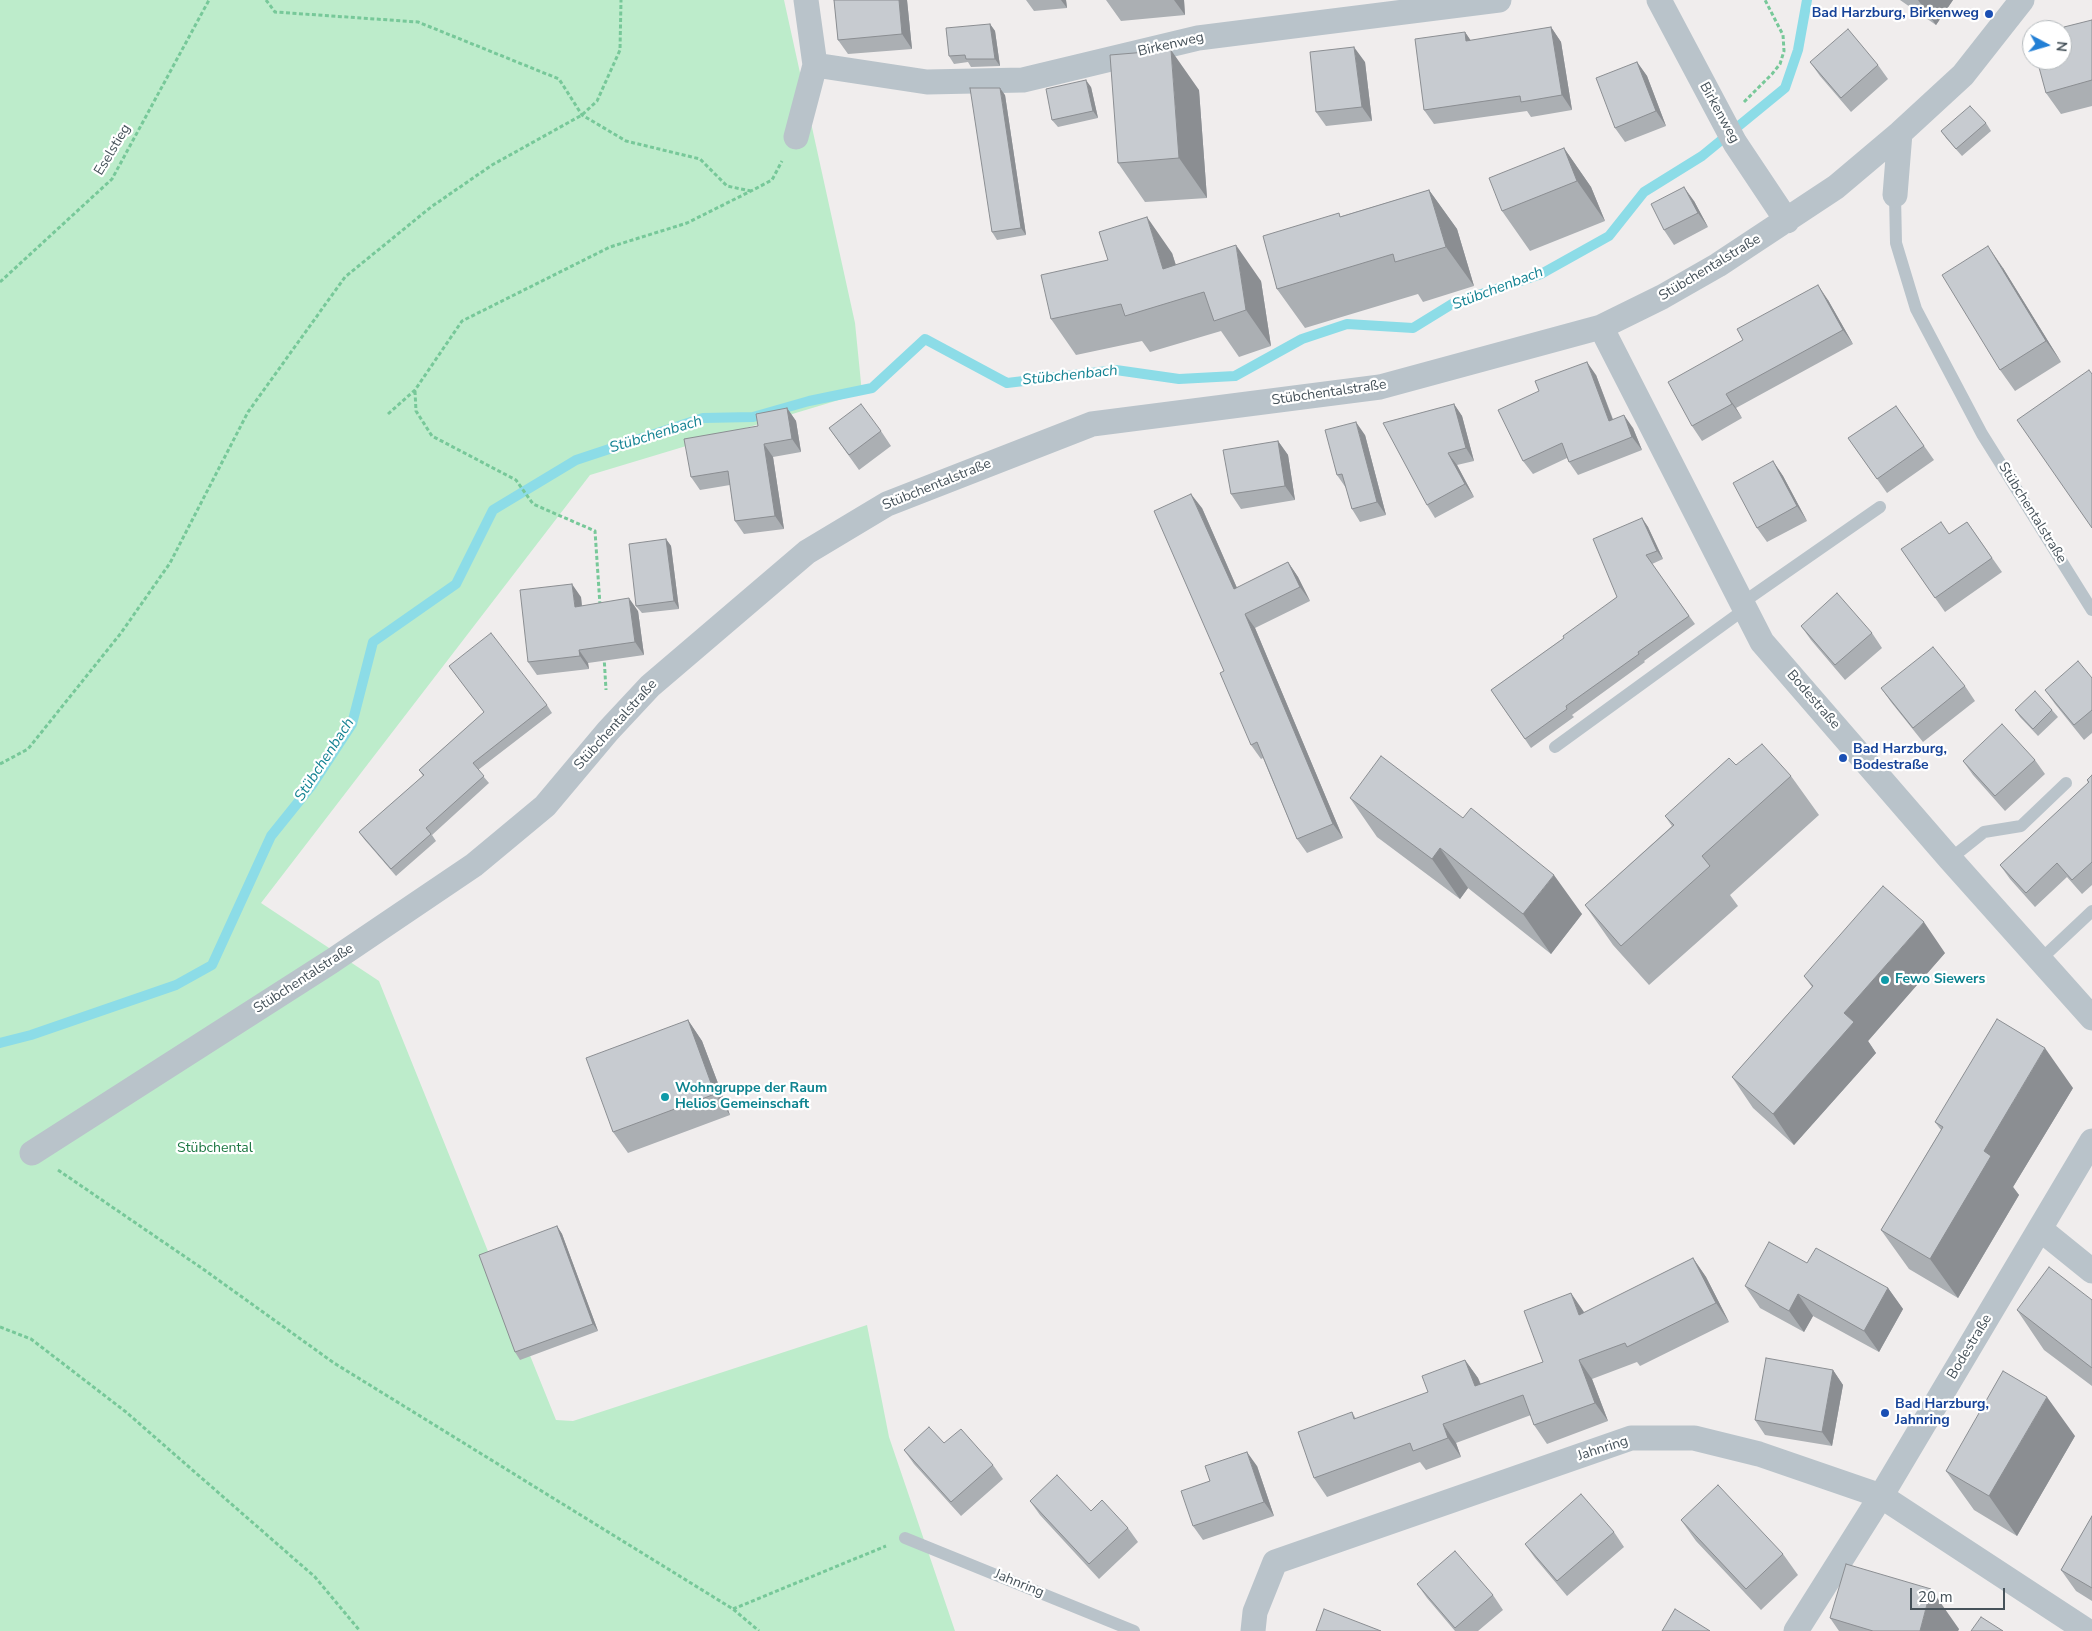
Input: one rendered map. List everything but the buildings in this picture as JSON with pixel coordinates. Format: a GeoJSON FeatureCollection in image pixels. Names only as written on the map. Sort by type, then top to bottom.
{"type":"FeatureCollection","features":[{"type":"Feature","properties":{"kind":"street"},"geometry":{"type":"LineString","coordinates":[[796,137],[815,65],[806,0]]}},
{"type":"Feature","properties":{"kind":"street","name":"Birkenweg"},"geometry":{"type":"LineString","coordinates":[[815,65],[927,82],[1024,80],[1198,38],[1499,0]]}},
{"type":"Feature","properties":{"kind":"street","name":"Birkenweg"},"geometry":{"type":"LineString","coordinates":[[1659,0],[1727,129],[1786,220]]}},
{"type":"Feature","properties":{"kind":"street","name":"Stübchentalstraße"},"geometry":{"type":"LineString","coordinates":[[32,1153],[332,961],[474,864],[545,806],[608,731],[650,686],[807,552],[887,504],[1092,424],[1380,387],[1601,327],[1662,298],[1718,265],[1836,187],[1900,133],[1963,75],[2022,0]]}},
{"type":"Feature","properties":{"kind":"street","name":"Stübchentalstraße"},"geometry":{"type":"LineString","coordinates":[[1895,195],[1900,133]]}},
{"type":"Feature","properties":{"kind":"street","name":"Bodestraße"},"geometry":{"type":"LineString","coordinates":[[1601,327],[1762,642],[1950,860],[2092,1018]]}},
{"type":"Feature","properties":{"kind":"street","name":"Bodestraße"},"geometry":{"type":"LineString","coordinates":[[1881,1496],[2092,1141]]}},
{"type":"Feature","properties":{"kind":"street"},"geometry":{"type":"LineString","coordinates":[[2040,1229],[2092,1271]]}},
{"type":"Feature","properties":{"kind":"street","name":"Jahnring"},"geometry":{"type":"LineString","coordinates":[[1253,1631],[1255,1612],[1276,1562],[1631,1438],[1694,1438],[1759,1454],[1881,1496]]}},
{"type":"Feature","properties":{"kind":"street"},"geometry":{"type":"LineString","coordinates":[[1796,1631],[1881,1496],[2087,1631]]}},
{"type":"Feature","properties":{"kind":"lane","name":"Stübchentalstraße"},"geometry":{"type":"LineString","coordinates":[[1895,195],[1896,243],[1916,309],[1982,434],[2092,610]]}},
{"type":"Feature","properties":{"kind":"lane"},"geometry":{"type":"LineString","coordinates":[[1556,747],[1744,606],[1880,508]]}},
{"type":"Feature","properties":{"kind":"lane"},"geometry":{"type":"LineString","coordinates":[[1950,860],[1984,832],[2021,826],[2066,783]]}},
{"type":"Feature","properties":{"kind":"lane"},"geometry":{"type":"LineString","coordinates":[[2040,960],[2092,910]]}},
{"type":"Feature","properties":{"kind":"lane","name":"Jahnring"},"geometry":{"type":"LineString","coordinates":[[905,1538],[1134,1631]]}},
{"type":"Feature","properties":{"kind":"path","name":"Eselstieg"},"geometry":{"type":"LineString","coordinates":[[0,282],[112,179],[209,0]]}},
{"type":"Feature","properties":{"kind":"path"},"geometry":{"type":"LineString","coordinates":[[266,0],[275,12],[418,22],[559,79],[582,115],[626,141],[700,159],[727,186],[751,192]]}},
{"type":"Feature","properties":{"kind":"path"},"geometry":{"type":"LineString","coordinates":[[0,764],[28,750],[121,633],[170,563],[248,412],[345,277],[431,207],[492,165],[582,115],[597,101],[620,50],[621,0]]}},
{"type":"Feature","properties":{"kind":"path"},"geometry":{"type":"LineString","coordinates":[[1727,129],[1748,100],[1780,64],[1784,51],[1783,35],[1765,0]]}},
{"type":"Feature","properties":{"kind":"path"},"geometry":{"type":"LineString","coordinates":[[388,414],[415,390],[462,321],[610,247],[687,223],[751,192],[772,180],[796,137]]}},
{"type":"Feature","properties":{"kind":"path"},"geometry":{"type":"LineString","coordinates":[[415,390],[416,411],[432,436],[516,480],[533,504],[595,531],[600,607]]}},
{"type":"Feature","properties":{"kind":"path"},"geometry":{"type":"LineString","coordinates":[[604,655],[608,731]]}},
{"type":"Feature","properties":{"kind":"path"},"geometry":{"type":"LineString","coordinates":[[32,1153],[203,1269],[334,1362],[733,1609],[759,1631]]}},
{"type":"Feature","properties":{"kind":"path"},"geometry":{"type":"LineString","coordinates":[[0,1327],[31,1339],[126,1412],[314,1577],[360,1631]]}},
{"type":"Feature","properties":{"kind":"path"},"geometry":{"type":"LineString","coordinates":[[733,1609],[905,1538]]}},
{"type":"Feature","properties":{"kind":"green space","name":"Stübchental"},"geometry":{"type":"Polygon","coordinates":[[[0,0],[784,0],[855,323],[862,393],[590,475],[261,903],[379,981],[556,1420],[573,1421],[867,1325],[889,1437],[955,1631],[0,1631],[0,0]]]}},
{"type":"Feature","properties":{"kind":"waterway","name":"Stübchenbach"},"geometry":{"type":"LineString","coordinates":[[0,1043],[31,1035],[176,985],[212,965],[271,836],[312,785],[352,724],[373,642],[456,584],[493,510],[576,460],[703,418],[753,417],[809,401],[872,388],[925,339],[1007,383],[1116,370],[1179,379],[1235,376],[1302,339],[1347,324],[1413,328],[1452,304],[1541,274],[1609,236],[1644,192],[1702,156],[1785,88],[1798,50],[1807,0]]}},
{"type":"Feature","properties":{"kind":"place","name":"Bad Harzburg, Birkenweg"},"geometry":{"type":"Point","coordinates":[1989,14]}},
{"type":"Feature","properties":{"kind":"place","name":"Bad Harzburg, Bodestraße"},"geometry":{"type":"Point","coordinates":[1843,758]}},
{"type":"Feature","properties":{"kind":"place","name":"Fewo Siewers"},"geometry":{"type":"Point","coordinates":[1885,980]}},
{"type":"Feature","properties":{"kind":"place","name":"Wohngruppe der Raum Helios Gemeinschaft"},"geometry":{"type":"Point","coordinates":[665,1097]}},
{"type":"Feature","properties":{"kind":"place","name":"Bad Harzburg, Jahnring"},"geometry":{"type":"Point","coordinates":[1885,1413]}}]}
